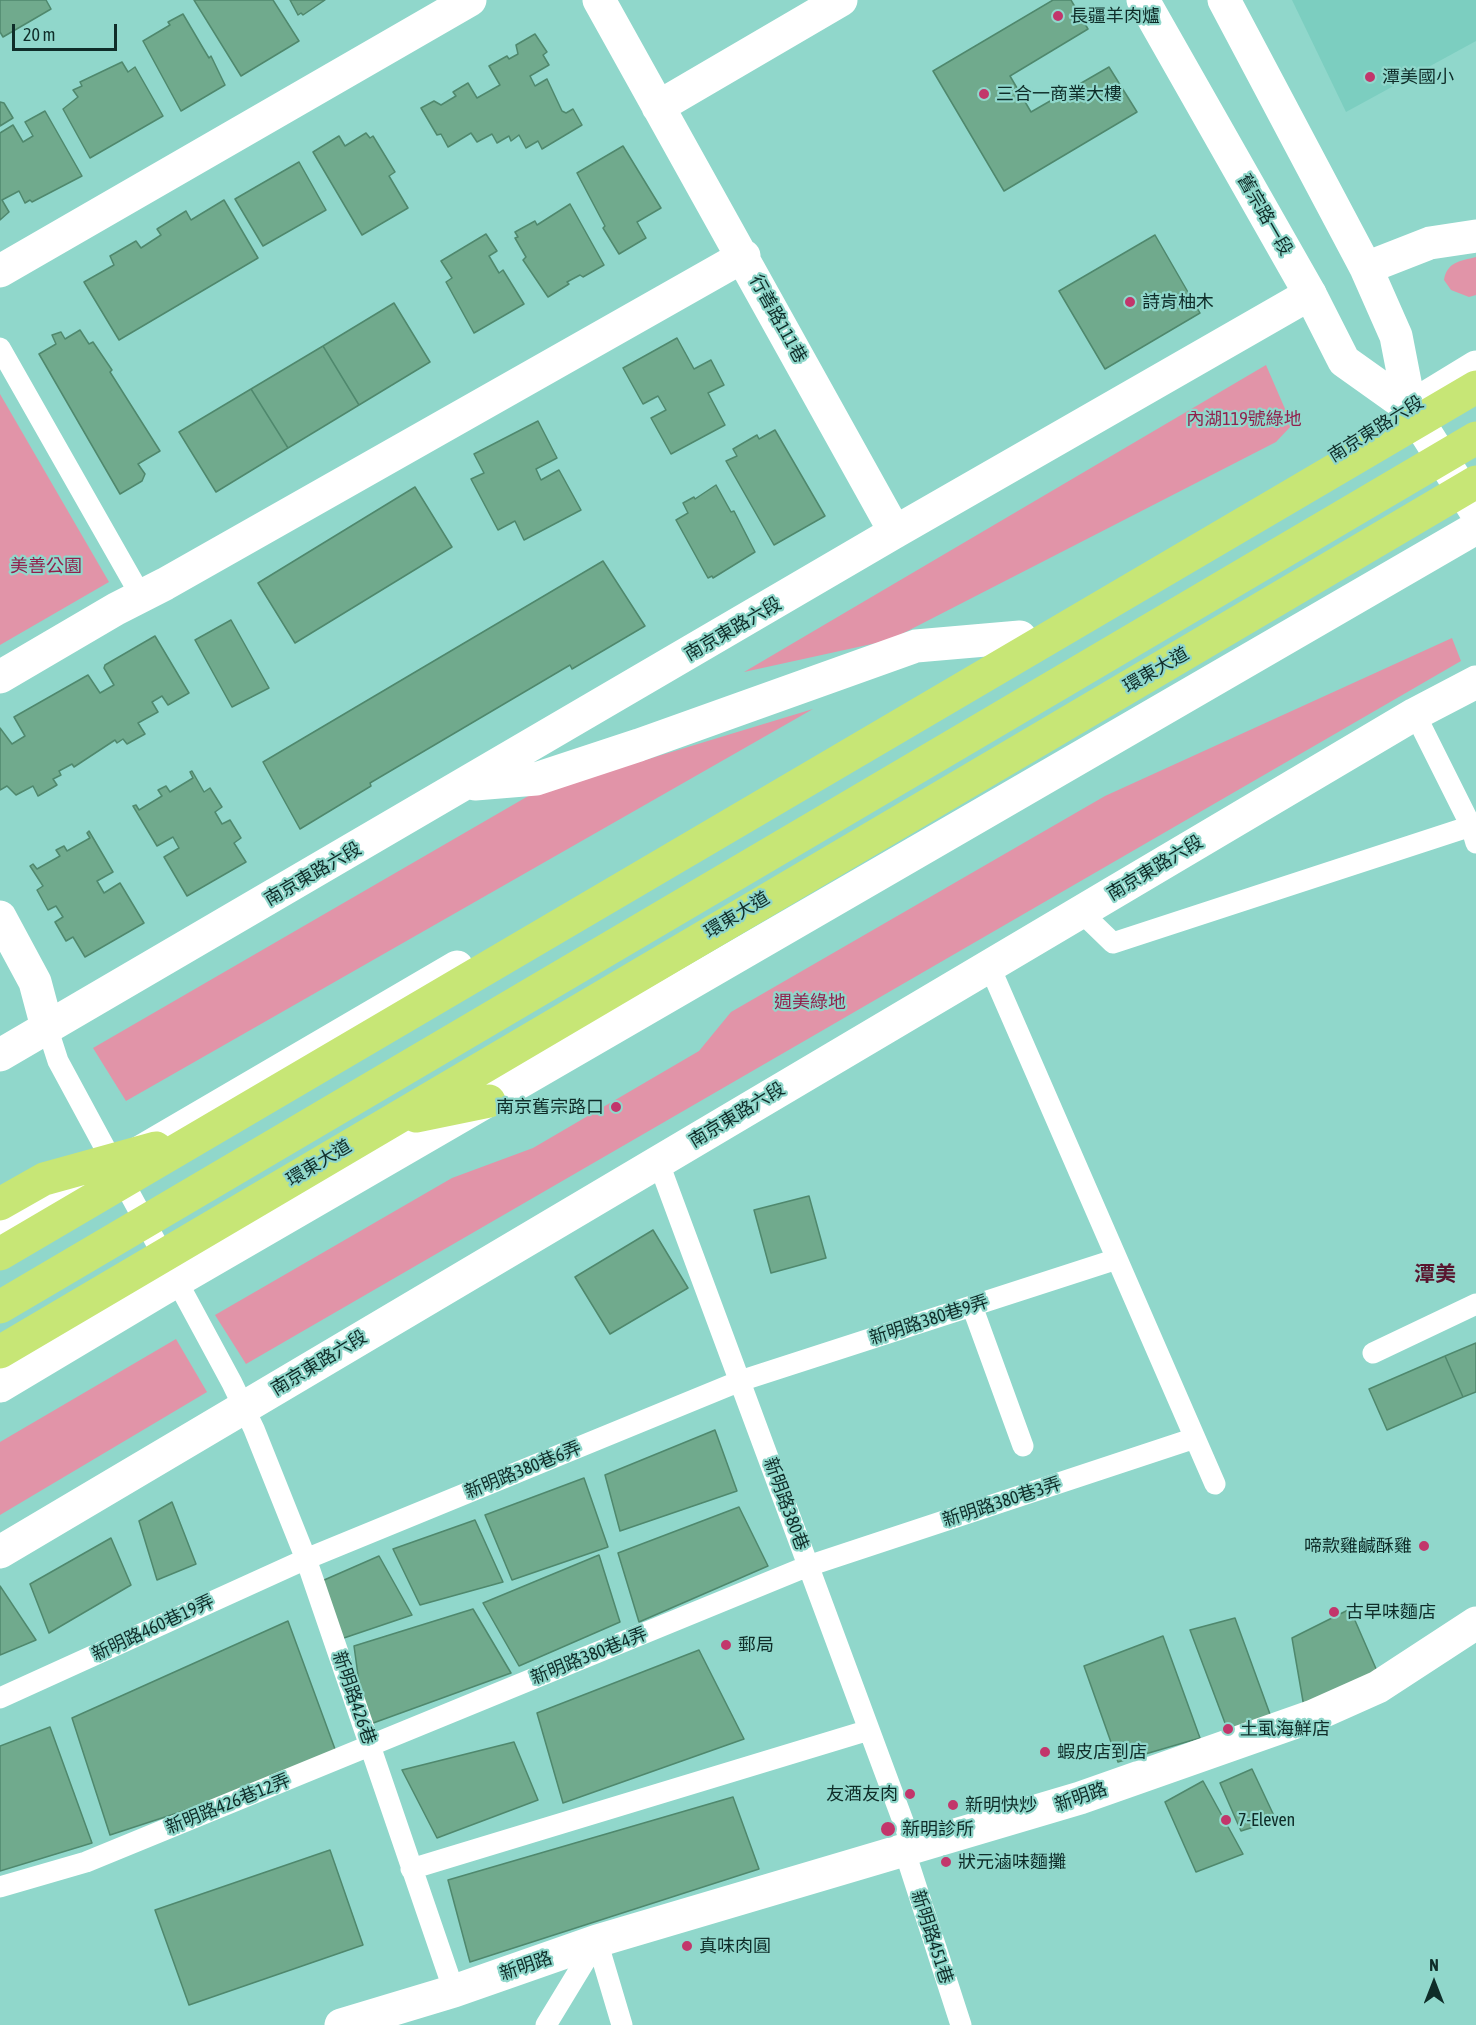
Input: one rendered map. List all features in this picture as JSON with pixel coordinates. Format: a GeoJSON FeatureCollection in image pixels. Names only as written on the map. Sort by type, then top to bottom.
{"type":"FeatureCollection","features":[{"type":"Feature","properties":{"kind":"highway"},"geometry":{"type":"LineString","coordinates":[[0,1254],[1476,387]]}},
{"type":"Feature","properties":{"kind":"highway"},"geometry":{"type":"LineString","coordinates":[[0,1308],[1476,438]]}},
{"type":"Feature","properties":{"kind":"highway","name":"環東大道"},"geometry":{"type":"LineString","coordinates":[[0,1352],[741,913],[1476,482]]}},
{"type":"Feature","properties":{"kind":"highway"},"geometry":{"type":"LineString","coordinates":[[0,1308],[583,967],[741,913]]}},
{"type":"Feature","properties":{"kind":"highway"},"geometry":{"type":"LineString","coordinates":[[282,1142],[489,1101]]}},
{"type":"Feature","properties":{"kind":"highway"},"geometry":{"type":"LineString","coordinates":[[0,1204],[44,1179],[199,1136]]}},
{"type":"Feature","properties":{"kind":"street"},"geometry":{"type":"LineString","coordinates":[[0,271],[470,0]]}},
{"type":"Feature","properties":{"kind":"street","name":"行善路111巷"},"geometry":{"type":"LineString","coordinates":[[599,0],[744,256],[895,532]]}},
{"type":"Feature","properties":{"kind":"street"},"geometry":{"type":"LineString","coordinates":[[658,107],[841,0]]}},
{"type":"Feature","properties":{"kind":"street","name":"舊宗路一段"},"geometry":{"type":"LineString","coordinates":[[1143,0],[1310,294],[1344,361],[1410,408]]}},
{"type":"Feature","properties":{"kind":"street","name":"舊宗路一段"},"geometry":{"type":"LineString","coordinates":[[1224,0],[1366,268],[1396,336],[1410,408],[1476,512]]}},
{"type":"Feature","properties":{"kind":"street"},"geometry":{"type":"LineString","coordinates":[[1366,268],[1430,243],[1476,236]]}},
{"type":"Feature","properties":{"kind":"street"},"geometry":{"type":"LineString","coordinates":[[0,677],[744,256]]}},
{"type":"Feature","properties":{"kind":"street","name":"南京東路六段"},"geometry":{"type":"LineString","coordinates":[[0,1056],[895,532],[1310,294]]}},
{"type":"Feature","properties":{"kind":"street","name":"南京東路六段"},"geometry":{"type":"LineString","coordinates":[[0,1234],[1330,458],[1476,367]]}},
{"type":"Feature","properties":{"kind":"street"},"geometry":{"type":"LineString","coordinates":[[0,1386],[177,1281],[1476,528]]}},
{"type":"Feature","properties":{"kind":"street"},"geometry":{"type":"LineString","coordinates":[[465,785],[536,779],[639,746],[916,646],[1020,637]]}},
{"type":"Feature","properties":{"kind":"street","name":"南京東路六段"},"geometry":{"type":"LineString","coordinates":[[0,1552],[989,965],[1415,714],[1476,682]]}},
{"type":"Feature","properties":{"kind":"street"},"geometry":{"type":"LineString","coordinates":[[0,917],[35,982],[47,1027]]}},
{"type":"Feature","properties":{"kind":"street","name":"新明路"},"geometry":{"type":"LineString","coordinates":[[341,2025],[454,1991],[597,1941],[1080,1798],[1313,1716],[1378,1687],[1476,1623]]}},
{"type":"Feature","properties":{"kind":"lane"},"geometry":{"type":"LineString","coordinates":[[0,348],[141,596]]}},
{"type":"Feature","properties":{"kind":"lane"},"geometry":{"type":"LineString","coordinates":[[1081,912],[1113,943],[1473,835],[1415,714]]}},
{"type":"Feature","properties":{"kind":"lane"},"geometry":{"type":"LineString","coordinates":[[989,965],[1215,1484]]}},
{"type":"Feature","properties":{"kind":"lane","name":"新明路426巷"},"geometry":{"type":"LineString","coordinates":[[47,1027],[58,1061],[244,1408],[306,1558],[454,1991]]}},
{"type":"Feature","properties":{"kind":"lane","name":"新明路380巷"},"geometry":{"type":"LineString","coordinates":[[658,1161],[869,1730],[908,1848]]}},
{"type":"Feature","properties":{"kind":"lane","name":"新明路380巷9弄"},"geometry":{"type":"LineString","coordinates":[[740,1381],[1117,1259]]}},
{"type":"Feature","properties":{"kind":"lane"},"geometry":{"type":"LineString","coordinates":[[1373,1353],[1476,1305]]}},
{"type":"Feature","properties":{"kind":"lane"},"geometry":{"type":"LineString","coordinates":[[972,1306],[1023,1446]]}},
{"type":"Feature","properties":{"kind":"lane","name":"新明路380巷6弄"},"geometry":{"type":"LineString","coordinates":[[306,1558],[740,1381]]}},
{"type":"Feature","properties":{"kind":"lane","name":"新明路380巷3弄"},"geometry":{"type":"LineString","coordinates":[[808,1566],[1195,1438]]}},
{"type":"Feature","properties":{"kind":"lane","name":"新明路460巷19弄"},"geometry":{"type":"LineString","coordinates":[[0,1698],[306,1558]]}},
{"type":"Feature","properties":{"kind":"lane","name":"新明路380巷4弄"},"geometry":{"type":"LineString","coordinates":[[370,1747],[808,1566]]}},
{"type":"Feature","properties":{"kind":"lane"},"geometry":{"type":"LineString","coordinates":[[411,1869],[869,1730]]}},
{"type":"Feature","properties":{"kind":"lane","name":"新明路426巷12弄"},"geometry":{"type":"LineString","coordinates":[[0,1887],[86,1862],[370,1747]]}},
{"type":"Feature","properties":{"kind":"lane","name":"新明路451巷"},"geometry":{"type":"LineString","coordinates":[[908,1848],[961,2025]]}},
{"type":"Feature","properties":{"kind":"lane"},"geometry":{"type":"LineString","coordinates":[[597,1941],[622,2025]]}},
{"type":"Feature","properties":{"kind":"lane","name":"新明路"},"geometry":{"type":"LineString","coordinates":[[546,2025],[597,1941]]}},
{"type":"Feature","properties":{"kind":"shaded area","name":"潭美國小"},"geometry":{"type":"Polygon","coordinates":[[[1292,0],[1476,0],[1476,41],[1346,112],[1292,0]]]}},
{"type":"Feature","properties":{"kind":"green space"},"geometry":{"type":"Polygon","coordinates":[[[1476,257],[1476,295],[1469,297],[1451,290],[1444,280],[1448,269],[1455,263],[1476,257]]]}},
{"type":"Feature","properties":{"kind":"green space","name":"內湖119號綠地"},"geometry":{"type":"Polygon","coordinates":[[[1266,365],[1292,425],[1276,442],[890,640],[744,672],[1266,365]]]}},
{"type":"Feature","properties":{"kind":"green space","name":"美善公園"},"geometry":{"type":"Polygon","coordinates":[[[0,394],[109,582],[0,645],[0,394]]]}},
{"type":"Feature","properties":{"kind":"green space","name":"週美綠地"},"geometry":{"type":"Polygon","coordinates":[[[1452,638],[1461,661],[246,1364],[215,1315],[452,1178],[533,1148],[699,1051],[731,1012],[1105,796],[1452,638]]]}},
{"type":"Feature","properties":{"kind":"green space"},"geometry":{"type":"Polygon","coordinates":[[[813,709],[126,1101],[93,1048],[530,795],[813,709]]]}},
{"type":"Feature","properties":{"kind":"green space"},"geometry":{"type":"Polygon","coordinates":[[[176,1339],[207,1392],[0,1515],[0,1442],[176,1339]]]}},
{"type":"Feature","properties":{"kind":"building"},"geometry":{"type":"Polygon","coordinates":[[[0,0],[46,0],[51,9],[3,37],[0,32],[0,0]]]}},
{"type":"Feature","properties":{"kind":"building"},"geometry":{"type":"Polygon","coordinates":[[[194,0],[273,0],[299,41],[241,76],[194,0]]]}},
{"type":"Feature","properties":{"kind":"building"},"geometry":{"type":"Polygon","coordinates":[[[290,0],[325,0],[303,15],[301,13],[298,15],[290,0]]]}},
{"type":"Feature","properties":{"kind":"building","name":"三合一商業大樓"},"geometry":{"type":"Polygon","coordinates":[[[1053,0],[1071,0],[1088,29],[1010,76],[1031,112],[1109,67],[1137,112],[1004,191],[933,71],[1053,0]]]}},
{"type":"Feature","properties":{"kind":"building"},"geometry":{"type":"Polygon","coordinates":[[[183,14],[209,58],[211,56],[225,85],[181,111],[143,41],[170,25],[168,22],[183,14]]]}},
{"type":"Feature","properties":{"kind":"building"},"geometry":{"type":"Polygon","coordinates":[[[535,34],[547,52],[543,55],[549,65],[530,76],[535,86],[547,79],[562,111],[566,113],[573,109],[582,125],[542,149],[538,141],[526,148],[519,135],[511,141],[509,136],[497,143],[492,134],[477,142],[471,133],[448,147],[441,134],[437,135],[421,108],[434,101],[441,105],[456,96],[453,92],[468,83],[477,98],[500,85],[489,66],[507,56],[509,59],[518,54],[516,45],[535,34]]]}},
{"type":"Feature","properties":{"kind":"building"},"geometry":{"type":"Polygon","coordinates":[[[122,62],[128,72],[135,67],[163,116],[90,158],[63,109],[78,97],[73,90],[82,86],[80,82],[122,62]]]}},
{"type":"Feature","properties":{"kind":"building"},"geometry":{"type":"Polygon","coordinates":[[[0,102],[4,103],[13,118],[0,126],[0,102]]]}},
{"type":"Feature","properties":{"kind":"building"},"geometry":{"type":"Polygon","coordinates":[[[45,111],[82,176],[32,202],[30,200],[25,203],[19,191],[2,200],[9,212],[0,220],[0,133],[13,125],[23,142],[33,136],[25,122],[45,111]]]}},
{"type":"Feature","properties":{"kind":"building"},"geometry":{"type":"Polygon","coordinates":[[[366,133],[370,138],[373,136],[395,172],[389,176],[408,208],[362,235],[313,152],[339,136],[345,146],[366,133]]]}},
{"type":"Feature","properties":{"kind":"building"},"geometry":{"type":"Polygon","coordinates":[[[623,146],[661,208],[637,222],[646,238],[619,254],[603,228],[605,226],[577,173],[623,146]]]}},
{"type":"Feature","properties":{"kind":"building"},"geometry":{"type":"Polygon","coordinates":[[[299,162],[326,210],[263,246],[235,199],[299,162]]]}},
{"type":"Feature","properties":{"kind":"building"},"geometry":{"type":"Polygon","coordinates":[[[224,200],[258,258],[119,340],[84,282],[114,265],[110,256],[136,241],[141,248],[161,235],[157,229],[186,211],[191,220],[224,200]]]}},
{"type":"Feature","properties":{"kind":"building"},"geometry":{"type":"Polygon","coordinates":[[[570,204],[604,265],[583,277],[580,275],[567,282],[569,284],[548,297],[523,260],[526,257],[515,238],[518,237],[515,232],[535,221],[537,225],[570,204]]]}},
{"type":"Feature","properties":{"kind":"building"},"geometry":{"type":"Polygon","coordinates":[[[486,234],[497,251],[489,256],[499,273],[503,270],[524,304],[474,333],[446,282],[452,278],[441,261],[486,234]]]}},
{"type":"Feature","properties":{"kind":"building","name":"詩肯柚木"},"geometry":{"type":"Polygon","coordinates":[[[1155,235],[1200,313],[1105,369],[1059,291],[1155,235]]]}},
{"type":"Feature","properties":{"kind":"building"},"geometry":{"type":"Polygon","coordinates":[[[394,303],[430,362],[359,405],[323,346],[394,303]]]}},
{"type":"Feature","properties":{"kind":"building"},"geometry":{"type":"Polygon","coordinates":[[[80,330],[89,344],[93,342],[112,370],[110,372],[160,451],[138,464],[145,474],[142,481],[120,494],[39,354],[56,344],[52,335],[61,332],[65,339],[80,330]]]}},
{"type":"Feature","properties":{"kind":"building"},"geometry":{"type":"Polygon","coordinates":[[[677,338],[694,369],[711,360],[724,385],[708,393],[725,425],[671,454],[651,418],[666,410],[658,396],[643,404],[623,368],[677,338]]]}},
{"type":"Feature","properties":{"kind":"building"},"geometry":{"type":"Polygon","coordinates":[[[323,346],[359,405],[288,448],[251,389],[323,346]]]}},
{"type":"Feature","properties":{"kind":"building"},"geometry":{"type":"Polygon","coordinates":[[[251,389],[288,448],[216,492],[179,432],[251,389]]]}},
{"type":"Feature","properties":{"kind":"building"},"geometry":{"type":"Polygon","coordinates":[[[538,421],[557,458],[536,469],[541,480],[559,470],[581,510],[524,540],[515,521],[498,530],[471,479],[484,473],[474,454],[538,421]]]}},
{"type":"Feature","properties":{"kind":"building"},"geometry":{"type":"Polygon","coordinates":[[[775,430],[825,516],[774,545],[726,461],[737,456],[733,449],[757,435],[759,439],[775,430]]]}},
{"type":"Feature","properties":{"kind":"building"},"geometry":{"type":"Polygon","coordinates":[[[716,485],[731,512],[734,511],[755,552],[713,578],[712,576],[708,578],[676,520],[688,513],[683,503],[694,497],[695,499],[716,485]]]}},
{"type":"Feature","properties":{"kind":"building"},"geometry":{"type":"Polygon","coordinates":[[[415,487],[452,547],[295,643],[258,583],[415,487]]]}},
{"type":"Feature","properties":{"kind":"building"},"geometry":{"type":"Polygon","coordinates":[[[603,561],[645,626],[572,669],[570,665],[370,783],[371,786],[300,829],[263,762],[603,561]]]}},
{"type":"Feature","properties":{"kind":"building"},"geometry":{"type":"Polygon","coordinates":[[[231,620],[269,688],[232,707],[195,640],[231,620]]]}},
{"type":"Feature","properties":{"kind":"building"},"geometry":{"type":"Polygon","coordinates":[[[155,636],[189,693],[168,705],[162,696],[152,702],[158,712],[138,723],[145,734],[127,744],[123,739],[117,743],[115,740],[74,767],[72,764],[59,771],[61,775],[53,779],[57,785],[38,796],[33,786],[16,795],[7,786],[0,790],[0,728],[12,744],[25,736],[14,717],[88,675],[100,693],[114,685],[104,668],[105,665],[155,636]]]}},
{"type":"Feature","properties":{"kind":"building"},"geometry":{"type":"Polygon","coordinates":[[[192,771],[204,792],[210,788],[222,807],[215,812],[222,824],[230,820],[241,838],[234,843],[246,862],[187,896],[164,857],[179,848],[173,837],[157,846],[133,806],[136,805],[139,810],[162,796],[158,790],[166,786],[170,792],[193,778],[190,772],[192,771]]]}},
{"type":"Feature","properties":{"kind":"building"},"geometry":{"type":"Polygon","coordinates":[[[89,831],[113,872],[97,881],[104,893],[120,883],[144,923],[85,957],[73,937],[66,941],[55,922],[63,917],[56,906],[48,910],[37,890],[43,886],[30,866],[33,864],[37,869],[60,856],[56,850],[64,846],[67,851],[90,838],[87,833],[89,831]]]}},
{"type":"Feature","properties":{"kind":"building"},"geometry":{"type":"Polygon","coordinates":[[[809,1196],[826,1258],[771,1273],[754,1210],[809,1196]]]}},
{"type":"Feature","properties":{"kind":"building"},"geometry":{"type":"Polygon","coordinates":[[[653,1230],[688,1288],[610,1334],[575,1277],[653,1230]]]}},
{"type":"Feature","properties":{"kind":"building"},"geometry":{"type":"Polygon","coordinates":[[[1476,1343],[1476,1392],[1463,1397],[1445,1356],[1476,1343]]]}},
{"type":"Feature","properties":{"kind":"building"},"geometry":{"type":"Polygon","coordinates":[[[1445,1356],[1463,1397],[1387,1430],[1369,1389],[1445,1356]]]}},
{"type":"Feature","properties":{"kind":"building"},"geometry":{"type":"Polygon","coordinates":[[[715,1430],[737,1491],[620,1531],[605,1475],[715,1430]]]}},
{"type":"Feature","properties":{"kind":"building"},"geometry":{"type":"Polygon","coordinates":[[[584,1478],[608,1547],[512,1580],[485,1515],[584,1478]]]}},
{"type":"Feature","properties":{"kind":"building"},"geometry":{"type":"Polygon","coordinates":[[[172,1502],[196,1564],[157,1580],[139,1521],[172,1502]]]}},
{"type":"Feature","properties":{"kind":"building"},"geometry":{"type":"Polygon","coordinates":[[[739,1507],[768,1566],[639,1622],[618,1553],[739,1507]]]}},
{"type":"Feature","properties":{"kind":"building"},"geometry":{"type":"Polygon","coordinates":[[[475,1520],[503,1582],[420,1605],[393,1549],[475,1520]]]}},
{"type":"Feature","properties":{"kind":"building"},"geometry":{"type":"Polygon","coordinates":[[[111,1538],[131,1585],[49,1633],[30,1584],[111,1538]]]}},
{"type":"Feature","properties":{"kind":"building"},"geometry":{"type":"Polygon","coordinates":[[[599,1555],[620,1622],[519,1666],[483,1603],[599,1555]]]}},
{"type":"Feature","properties":{"kind":"building"},"geometry":{"type":"Polygon","coordinates":[[[379,1556],[412,1615],[335,1641],[315,1584],[379,1556]]]}},
{"type":"Feature","properties":{"kind":"building"},"geometry":{"type":"Polygon","coordinates":[[[0,1586],[36,1640],[0,1655],[0,1586]]]}},
{"type":"Feature","properties":{"kind":"building"},"geometry":{"type":"Polygon","coordinates":[[[473,1609],[511,1673],[365,1726],[354,1646],[473,1609]]]}},
{"type":"Feature","properties":{"kind":"building"},"geometry":{"type":"Polygon","coordinates":[[[1350,1609],[1377,1671],[1304,1707],[1292,1638],[1350,1609]]]}},
{"type":"Feature","properties":{"kind":"building"},"geometry":{"type":"Polygon","coordinates":[[[1235,1618],[1271,1717],[1228,1731],[1190,1630],[1235,1618]]]}},
{"type":"Feature","properties":{"kind":"building"},"geometry":{"type":"Polygon","coordinates":[[[288,1621],[339,1760],[110,1835],[72,1718],[288,1621]]]}},
{"type":"Feature","properties":{"kind":"building"},"geometry":{"type":"Polygon","coordinates":[[[1163,1636],[1200,1738],[1118,1762],[1084,1666],[1163,1636]]]}},
{"type":"Feature","properties":{"kind":"building"},"geometry":{"type":"Polygon","coordinates":[[[699,1650],[744,1739],[563,1803],[537,1713],[699,1650]]]}},
{"type":"Feature","properties":{"kind":"building"},"geometry":{"type":"Polygon","coordinates":[[[50,1727],[92,1843],[0,1871],[0,1746],[50,1727]]]}},
{"type":"Feature","properties":{"kind":"building"},"geometry":{"type":"Polygon","coordinates":[[[514,1742],[538,1800],[437,1838],[402,1770],[514,1742]]]}},
{"type":"Feature","properties":{"kind":"building"},"geometry":{"type":"Polygon","coordinates":[[[1252,1769],[1276,1820],[1241,1831],[1220,1783],[1252,1769]]]}},
{"type":"Feature","properties":{"kind":"building"},"geometry":{"type":"Polygon","coordinates":[[[1203,1781],[1243,1854],[1196,1872],[1165,1802],[1203,1781]]]}},
{"type":"Feature","properties":{"kind":"building"},"geometry":{"type":"Polygon","coordinates":[[[733,1797],[759,1869],[470,1962],[448,1880],[733,1797]]]}},
{"type":"Feature","properties":{"kind":"building"},"geometry":{"type":"Polygon","coordinates":[[[330,1850],[363,1945],[189,2005],[155,1910],[330,1850]]]}},
{"type":"Feature","properties":{"kind":"place","name":"長疆羊肉爐"},"geometry":{"type":"Point","coordinates":[1058,16]}},
{"type":"Feature","properties":{"kind":"place","name":"潭美國小"},"geometry":{"type":"Point","coordinates":[1370,77]}},
{"type":"Feature","properties":{"kind":"place","name":"三合一商業大樓"},"geometry":{"type":"Point","coordinates":[984,94]}},
{"type":"Feature","properties":{"kind":"place","name":"詩肯柚木"},"geometry":{"type":"Point","coordinates":[1130,302]}},
{"type":"Feature","properties":{"kind":"place","name":"南京舊宗路口"},"geometry":{"type":"Point","coordinates":[616,1107]}},
{"type":"Feature","properties":{"kind":"place","name":"啼款雞鹹酥雞"},"geometry":{"type":"Point","coordinates":[1424,1546]}},
{"type":"Feature","properties":{"kind":"place","name":"古早味麵店"},"geometry":{"type":"Point","coordinates":[1334,1612]}},
{"type":"Feature","properties":{"kind":"place","name":"郵局"},"geometry":{"type":"Point","coordinates":[726,1645]}},
{"type":"Feature","properties":{"kind":"place","name":"土虱海鮮店"},"geometry":{"type":"Point","coordinates":[1228,1729]}},
{"type":"Feature","properties":{"kind":"place","name":"蝦皮店到店"},"geometry":{"type":"Point","coordinates":[1045,1752]}},
{"type":"Feature","properties":{"kind":"place","name":"友酒友肉"},"geometry":{"type":"Point","coordinates":[910,1794]}},
{"type":"Feature","properties":{"kind":"place","name":"新明快炒"},"geometry":{"type":"Point","coordinates":[953,1805]}},
{"type":"Feature","properties":{"kind":"place","name":"7-Eleven"},"geometry":{"type":"Point","coordinates":[1226,1820]}},
{"type":"Feature","properties":{"kind":"place","name":"新明診所"},"geometry":{"type":"Point","coordinates":[888,1829]}},
{"type":"Feature","properties":{"kind":"place","name":"狀元滷味麵攤"},"geometry":{"type":"Point","coordinates":[946,1862]}},
{"type":"Feature","properties":{"kind":"place","name":"真味肉圓"},"geometry":{"type":"Point","coordinates":[687,1946]}},
{"type":"Feature","properties":{"kind":"district","name":"潭美"},"geometry":{"type":"Point","coordinates":[1435,1274]}}]}
